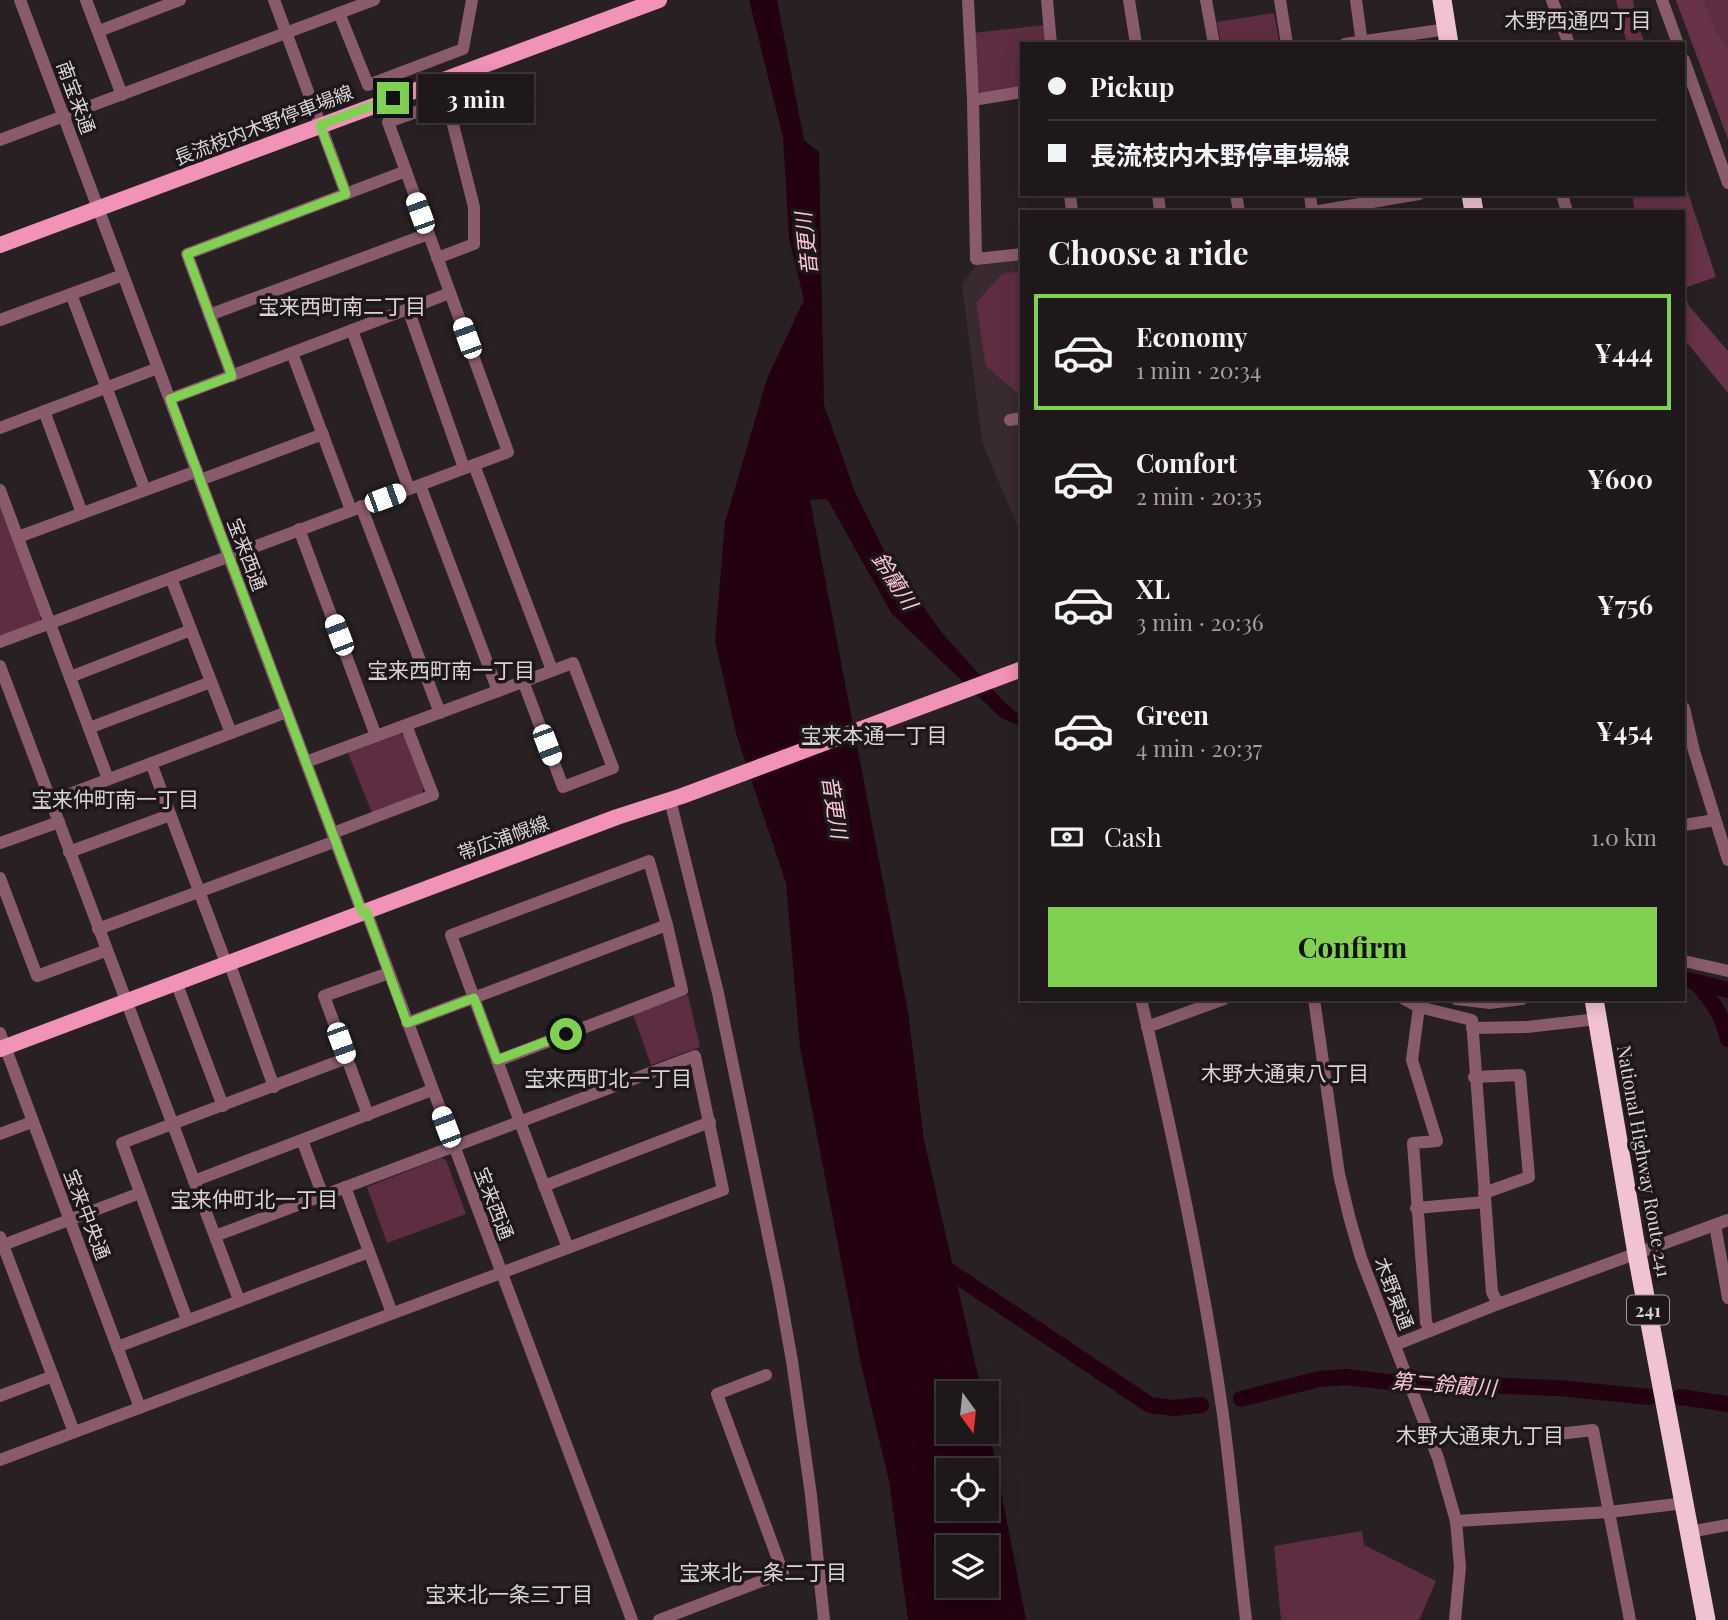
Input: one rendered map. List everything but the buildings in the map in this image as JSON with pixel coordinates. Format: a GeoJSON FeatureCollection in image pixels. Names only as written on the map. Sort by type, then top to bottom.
{"type":"FeatureCollection","features":[{"type":"Feature","properties":{"kind":"highway"},"geometry":{"type":"LineString","coordinates":[[1442,0],[1448,36]]}},
{"type":"Feature","properties":{"kind":"highway","name":"National Highway Route 241"},"geometry":{"type":"LineString","coordinates":[[1595,1009],[1637,1254],[1706,1620]]}},
{"type":"Feature","properties":{"kind":"main road","name":"長流枝内木野停車場線"},"geometry":{"type":"LineString","coordinates":[[0,245],[659,0]]}},
{"type":"Feature","properties":{"kind":"main road","name":"帯広浦幌線"},"geometry":{"type":"LineString","coordinates":[[2,1043],[125,1001],[1020,670]]}},
{"type":"Feature","properties":{"kind":"street","name":"南宝来通"},"geometry":{"type":"LineString","coordinates":[[20,0],[97,209]]}},
{"type":"Feature","properties":{"kind":"street"},"geometry":{"type":"LineString","coordinates":[[86,0],[122,95]]}},
{"type":"Feature","properties":{"kind":"street"},"geometry":{"type":"LineString","coordinates":[[99,31],[180,0]]}},
{"type":"Feature","properties":{"kind":"street"},"geometry":{"type":"LineString","coordinates":[[274,0],[346,194]]}},
{"type":"Feature","properties":{"kind":"street"},"geometry":{"type":"LineString","coordinates":[[1,138],[64,117],[374,0]]}},
{"type":"Feature","properties":{"kind":"street"},"geometry":{"type":"LineString","coordinates":[[340,13],[368,85],[463,49],[472,0]]}},
{"type":"Feature","properties":{"kind":"street"},"geometry":{"type":"LineString","coordinates":[[968,0],[976,259],[1020,254]]}},
{"type":"Feature","properties":{"kind":"street"},"geometry":{"type":"LineString","coordinates":[[1047,0],[1051,42]]}},
{"type":"Feature","properties":{"kind":"street"},"geometry":{"type":"LineString","coordinates":[[1129,0],[1136,42]]}},
{"type":"Feature","properties":{"kind":"street"},"geometry":{"type":"LineString","coordinates":[[1206,0],[1213,42]]}},
{"type":"Feature","properties":{"kind":"street"},"geometry":{"type":"LineString","coordinates":[[1280,0],[1287,42]]}},
{"type":"Feature","properties":{"kind":"street"},"geometry":{"type":"LineString","coordinates":[[1356,0],[1362,42]]}},
{"type":"Feature","properties":{"kind":"street"},"geometry":{"type":"LineString","coordinates":[[1552,0],[1568,42]]}},
{"type":"Feature","properties":{"kind":"street"},"geometry":{"type":"LineString","coordinates":[[1662,0],[1677,42]]}},
{"type":"Feature","properties":{"kind":"street"},"geometry":{"type":"LineString","coordinates":[[1374,42],[1448,36]]}},
{"type":"Feature","properties":{"kind":"street"},"geometry":{"type":"LineString","coordinates":[[1685,63],[1728,183]]}},
{"type":"Feature","properties":{"kind":"street"},"geometry":{"type":"LineString","coordinates":[[973,100],[1020,92]]}},
{"type":"Feature","properties":{"kind":"street"},"geometry":{"type":"LineString","coordinates":[[0,642],[508,452],[405,172],[388,122],[447,101],[474,207],[474,244],[437,258]]}},
{"type":"Feature","properties":{"kind":"street"},"geometry":{"type":"LineString","coordinates":[[232,376],[187,254],[405,172]]}},
{"type":"Feature","properties":{"kind":"street"},"geometry":{"type":"LineString","coordinates":[[1327,210],[1411,196]]}},
{"type":"Feature","properties":{"kind":"street","name":"宝来西通"},"geometry":{"type":"LineString","coordinates":[[97,209],[334,837],[389,973],[632,1620]]}},
{"type":"Feature","properties":{"kind":"street"},"geometry":{"type":"LineString","coordinates":[[209,315],[428,233]]}},
{"type":"Feature","properties":{"kind":"street"},"geometry":{"type":"LineString","coordinates":[[0,320],[123,275]]}},
{"type":"Feature","properties":{"kind":"street"},"geometry":{"type":"LineString","coordinates":[[170,399],[450,293]]}},
{"type":"Feature","properties":{"kind":"street"},"geometry":{"type":"LineString","coordinates":[[71,294],[145,490]]}},
{"type":"Feature","properties":{"kind":"street"},"geometry":{"type":"LineString","coordinates":[[408,309],[552,670]]}},
{"type":"Feature","properties":{"kind":"street"},"geometry":{"type":"LineString","coordinates":[[352,330],[498,691]]}},
{"type":"Feature","properties":{"kind":"street"},"geometry":{"type":"LineString","coordinates":[[292,353],[323,434],[440,713]]}},
{"type":"Feature","properties":{"kind":"street"},"geometry":{"type":"LineString","coordinates":[[0,428],[158,368]]}},
{"type":"Feature","properties":{"kind":"street"},"geometry":{"type":"LineString","coordinates":[[44,411],[82,513]]}},
{"type":"Feature","properties":{"kind":"street"},"geometry":{"type":"LineString","coordinates":[[18,537],[145,490],[199,476],[323,434]]}},
{"type":"Feature","properties":{"kind":"street"},"geometry":{"type":"LineString","coordinates":[[0,490],[108,779]]}},
{"type":"Feature","properties":{"kind":"street"},"geometry":{"type":"LineString","coordinates":[[299,529],[376,736]]}},
{"type":"Feature","properties":{"kind":"street"},"geometry":{"type":"LineString","coordinates":[[171,578],[231,733]]}},
{"type":"Feature","properties":{"kind":"street"},"geometry":{"type":"LineString","coordinates":[[70,677],[191,630]]}},
{"type":"Feature","properties":{"kind":"street"},"geometry":{"type":"LineString","coordinates":[[306,762],[552,670],[573,663],[613,768],[562,787],[523,681]]}},
{"type":"Feature","properties":{"kind":"street"},"geometry":{"type":"LineString","coordinates":[[0,666],[239,1300]]}},
{"type":"Feature","properties":{"kind":"street"},"geometry":{"type":"LineString","coordinates":[[89,728],[211,682]]}},
{"type":"Feature","properties":{"kind":"street"},"geometry":{"type":"LineString","coordinates":[[51,801],[287,712]]}},
{"type":"Feature","properties":{"kind":"street"},"geometry":{"type":"LineString","coordinates":[[1685,712],[1728,860]]}},
{"type":"Feature","properties":{"kind":"street"},"geometry":{"type":"LineString","coordinates":[[98,929],[200,892],[433,795],[406,725]]}},
{"type":"Feature","properties":{"kind":"street"},"geometry":{"type":"LineString","coordinates":[[151,763],[274,1087]]}},
{"type":"Feature","properties":{"kind":"street"},"geometry":{"type":"LineString","coordinates":[[676,798],[677,821],[718,993],[779,1288],[810,1482],[824,1620]]}},
{"type":"Feature","properties":{"kind":"street"},"geometry":{"type":"LineString","coordinates":[[69,852],[170,815]]}},
{"type":"Feature","properties":{"kind":"street"},"geometry":{"type":"LineString","coordinates":[[1685,825],[1715,820]]}},
{"type":"Feature","properties":{"kind":"street"},"geometry":{"type":"LineString","coordinates":[[0,844],[59,822]]}},
{"type":"Feature","properties":{"kind":"street"},"geometry":{"type":"LineString","coordinates":[[497,1060],[682,990],[649,861],[451,935],[474,998],[497,1060],[520,1122],[568,1248]]}},
{"type":"Feature","properties":{"kind":"street"},"geometry":{"type":"LineString","coordinates":[[0,878],[37,976],[106,951]]}},
{"type":"Feature","properties":{"kind":"street"},"geometry":{"type":"LineString","coordinates":[[407,1023],[667,925]]}},
{"type":"Feature","properties":{"kind":"street"},"geometry":{"type":"LineString","coordinates":[[1685,961],[1728,971]]}},
{"type":"Feature","properties":{"kind":"street"},"geometry":{"type":"LineString","coordinates":[[368,1115],[324,996],[389,973]]}},
{"type":"Feature","properties":{"kind":"street"},"geometry":{"type":"LineString","coordinates":[[176,982],[222,1106]]}},
{"type":"Feature","properties":{"kind":"street"},"geometry":{"type":"LineString","coordinates":[[1141,1001],[1181,1177],[1204,1298],[1223,1415],[1246,1620]]}},
{"type":"Feature","properties":{"kind":"street"},"geometry":{"type":"LineString","coordinates":[[1147,1027],[1214,1001]]}},
{"type":"Feature","properties":{"kind":"street","name":"木野東通"},"geometry":{"type":"LineString","coordinates":[[1314,1001],[1339,1174],[1361,1258],[1395,1345],[1498,1304],[1728,1220]]}},
{"type":"Feature","properties":{"kind":"street"},"geometry":{"type":"LineString","coordinates":[[1408,1001],[1419,1007],[1472,1020],[1474,1077],[1492,1292],[1498,1304]]}},
{"type":"Feature","properties":{"kind":"street"},"geometry":{"type":"LineString","coordinates":[[1473,1001],[1506,1001]]}},
{"type":"Feature","properties":{"kind":"street"},"geometry":{"type":"LineString","coordinates":[[1419,1007],[1412,1060],[1437,1141],[1413,1143],[1426,1322],[1430,1331]]}},
{"type":"Feature","properties":{"kind":"street"},"geometry":{"type":"LineString","coordinates":[[1472,1028],[1527,1027],[1595,1009]]}},
{"type":"Feature","properties":{"kind":"street","name":"宝来中央通"},"geometry":{"type":"LineString","coordinates":[[2,1043],[140,1408]]}},
{"type":"Feature","properties":{"kind":"street"},"geometry":{"type":"LineString","coordinates":[[0,1460],[723,1190],[695,1056],[215,1236]]}},
{"type":"Feature","properties":{"kind":"street"},"geometry":{"type":"LineString","coordinates":[[187,1320],[122,1143],[347,1058]]}},
{"type":"Feature","properties":{"kind":"street"},"geometry":{"type":"LineString","coordinates":[[1416,1208],[1484,1197],[1529,1177],[1520,1075],[1474,1077]]}},
{"type":"Feature","properties":{"kind":"street"},"geometry":{"type":"LineString","coordinates":[[194,1181],[432,1090]]}},
{"type":"Feature","properties":{"kind":"street"},"geometry":{"type":"LineString","coordinates":[[0,1134],[32,1122]]}},
{"type":"Feature","properties":{"kind":"street"},"geometry":{"type":"LineString","coordinates":[[544,1186],[709,1122]]}},
{"type":"Feature","properties":{"kind":"street"},"geometry":{"type":"LineString","coordinates":[[302,1140],[323,1196]]}},
{"type":"Feature","properties":{"kind":"street"},"geometry":{"type":"LineString","coordinates":[[345,1187],[392,1313]]}},
{"type":"Feature","properties":{"kind":"street"},"geometry":{"type":"LineString","coordinates":[[74,1432],[1,1241],[69,1220],[140,1193]]}},
{"type":"Feature","properties":{"kind":"street"},"geometry":{"type":"LineString","coordinates":[[1715,1225],[1728,1298]]}},
{"type":"Feature","properties":{"kind":"street"},"geometry":{"type":"LineString","coordinates":[[117,1347],[369,1252]]}},
{"type":"Feature","properties":{"kind":"street"},"geometry":{"type":"LineString","coordinates":[[1395,1345],[1438,1458],[1456,1521],[1460,1567],[1455,1620]]}},
{"type":"Feature","properties":{"kind":"street"},"geometry":{"type":"LineString","coordinates":[[659,1620],[783,1573],[717,1394],[766,1375]]}},
{"type":"Feature","properties":{"kind":"street"},"geometry":{"type":"LineString","coordinates":[[0,1395],[53,1376]]}},
{"type":"Feature","properties":{"kind":"street"},"geometry":{"type":"LineString","coordinates":[[1550,1435],[1593,1430],[1630,1620]]}},
{"type":"Feature","properties":{"kind":"street"},"geometry":{"type":"LineString","coordinates":[[1456,1521],[1609,1512],[1685,1503]]}},
{"type":"Feature","properties":{"kind":"street"},"geometry":{"type":"LineString","coordinates":[[1689,1532],[1728,1525]]}},
{"type":"Feature","properties":{"kind":"shaded area"},"geometry":{"type":"Polygon","coordinates":[[[1616,0],[1633,0],[1636,20],[1644,42],[1626,42],[1616,0]]]}},
{"type":"Feature","properties":{"kind":"shaded area"},"geometry":{"type":"Polygon","coordinates":[[[1676,0],[1728,0],[1728,139],[1676,0]]]}},
{"type":"Feature","properties":{"kind":"shaded area"},"geometry":{"type":"Polygon","coordinates":[[[1676,0],[1703,0],[1716,31],[1728,50],[1728,139],[1676,0]]]}},
{"type":"Feature","properties":{"kind":"shaded area"},"geometry":{"type":"Polygon","coordinates":[[[1274,13],[1279,41],[1221,42],[1217,22],[1274,13]]]}},
{"type":"Feature","properties":{"kind":"shaded area"},"geometry":{"type":"Polygon","coordinates":[[[1045,25],[1046,42],[1020,42],[1020,88],[981,93],[977,89],[973,33],[1045,25]]]}},
{"type":"Feature","properties":{"kind":"shaded area"},"geometry":{"type":"Polygon","coordinates":[[[1685,184],[1716,277],[1685,288],[1685,210],[1635,210],[1632,196],[1685,196],[1685,184]]]}},
{"type":"Feature","properties":{"kind":"shaded area"},"geometry":{"type":"Polygon","coordinates":[[[1020,258],[1020,532],[982,442],[962,284],[978,263],[1020,258]]]}},
{"type":"Feature","properties":{"kind":"shaded area"},"geometry":{"type":"Polygon","coordinates":[[[1020,271],[1020,392],[1017,393],[986,366],[976,303],[1002,274],[1020,271]]]}},
{"type":"Feature","properties":{"kind":"shaded area"},"geometry":{"type":"Polygon","coordinates":[[[1685,295],[1689,306],[1728,351],[1728,393],[1685,340],[1685,295]]]}},
{"type":"Feature","properties":{"kind":"shaded area"},"geometry":{"type":"Polygon","coordinates":[[[0,508],[41,615],[40,621],[0,636],[0,508]]]}},
{"type":"Feature","properties":{"kind":"shaded area"},"geometry":{"type":"Polygon","coordinates":[[[400,734],[405,736],[424,787],[421,795],[372,813],[348,753],[400,734]]]}},
{"type":"Feature","properties":{"kind":"shaded area"},"geometry":{"type":"Polygon","coordinates":[[[688,995],[700,1047],[651,1065],[633,1014],[688,995]]]}},
{"type":"Feature","properties":{"kind":"shaded area"},"geometry":{"type":"Polygon","coordinates":[[[441,1158],[446,1160],[466,1214],[387,1243],[367,1187],[441,1158]]]}},
{"type":"Feature","properties":{"kind":"shaded area"},"geometry":{"type":"Polygon","coordinates":[[[1362,1531],[1364,1545],[1436,1581],[1419,1620],[1281,1620],[1274,1546],[1362,1531]]]}},
{"type":"Feature","properties":{"kind":"water","name":"音更川"},"geometry":{"type":"Polygon","coordinates":[[[749,0],[777,0],[804,140],[819,152],[824,405],[855,492],[886,554],[942,633],[1003,701],[1020,715],[1020,726],[1001,718],[892,614],[827,499],[810,500],[908,1012],[924,1140],[979,1381],[936,1381],[936,1444],[992,1444],[995,1458],[936,1458],[936,1521],[999,1521],[999,1481],[1026,1620],[908,1620],[889,1481],[861,1364],[800,1047],[786,883],[737,737],[715,641],[725,522],[768,376],[804,300],[789,238],[783,137],[749,0]]]}},
{"type":"Feature","properties":{"kind":"waterway","name":"鈴蘭川"},"geometry":{"type":"LineString","coordinates":[[1685,979],[1728,990]]}},
{"type":"Feature","properties":{"kind":"waterway","name":"第二鈴蘭川"},"geometry":{"type":"LineString","coordinates":[[1696,982],[1720,1015],[1728,1039]]}},
{"type":"Feature","properties":{"kind":"waterway","name":"第二鈴蘭川"},"geometry":{"type":"LineString","coordinates":[[939,1264],[1150,1405],[1174,1408],[1201,1405]]}},
{"type":"Feature","properties":{"kind":"waterway","name":"第二鈴蘭川"},"geometry":{"type":"LineString","coordinates":[[1241,1399],[1319,1379],[1346,1377],[1389,1382],[1559,1388],[1649,1397]]}},
{"type":"Feature","properties":{"kind":"waterway","name":"第二鈴蘭川"},"geometry":{"type":"LineString","coordinates":[[1680,1397],[1728,1404]]}},
{"type":"Feature","properties":{"kind":"district","name":"木野西通四丁目"},"geometry":{"type":"Point","coordinates":[1578,19]}},
{"type":"Feature","properties":{"kind":"district","name":"宝来西町南二丁目"},"geometry":{"type":"Point","coordinates":[342,305]}},
{"type":"Feature","properties":{"kind":"district","name":"宝来西町南一丁目"},"geometry":{"type":"Point","coordinates":[451,669]}},
{"type":"Feature","properties":{"kind":"district","name":"宝来本通一丁目"},"geometry":{"type":"Point","coordinates":[874,734]}},
{"type":"Feature","properties":{"kind":"district","name":"宝来仲町南一丁目"},"geometry":{"type":"Point","coordinates":[115,798]}},
{"type":"Feature","properties":{"kind":"district","name":"木野大通東八丁目"},"geometry":{"type":"Point","coordinates":[1285,1072]}},
{"type":"Feature","properties":{"kind":"district","name":"宝来西町北一丁目"},"geometry":{"type":"Point","coordinates":[608,1077]}},
{"type":"Feature","properties":{"kind":"district","name":"宝来仲町北一丁目"},"geometry":{"type":"Point","coordinates":[254,1198]}},
{"type":"Feature","properties":{"kind":"district","name":"木野大通東九丁目"},"geometry":{"type":"Point","coordinates":[1480,1434]}},
{"type":"Feature","properties":{"kind":"district","name":"宝来北一条二丁目"},"geometry":{"type":"Point","coordinates":[763,1571]}},
{"type":"Feature","properties":{"kind":"district","name":"宝来北一条三丁目"},"geometry":{"type":"Point","coordinates":[509,1593]}},
{"type":"Feature","properties":{"kind":"route"},"geometry":{"type":"LineString","coordinates":[[393,98],[320,125],[346,194],[187,254],[232,376],[170,399],[362,912],[366,911],[407,1023],[474,998],[497,1060],[566,1034]]}}]}
